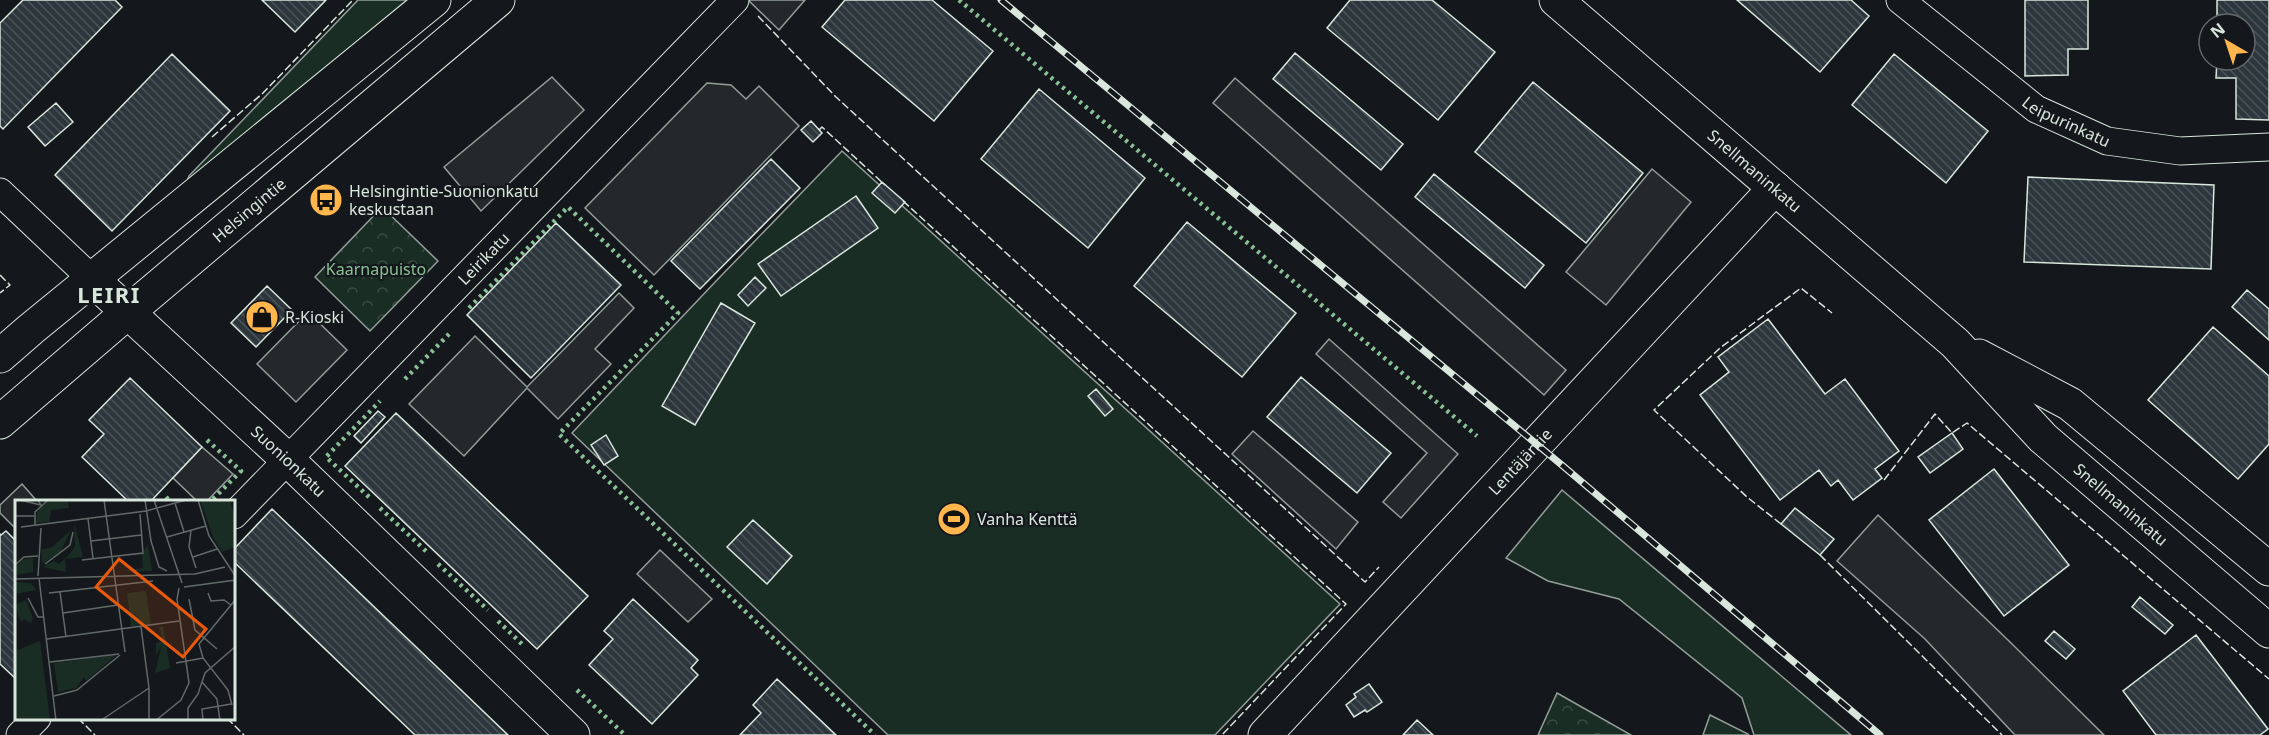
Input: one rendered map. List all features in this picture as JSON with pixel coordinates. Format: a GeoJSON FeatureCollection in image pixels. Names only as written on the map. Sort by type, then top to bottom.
{"type":"FeatureCollection","features":[{"type":"Feature","properties":{"kind":"main road"},"geometry":{"type":"LineString","coordinates":[[0,356],[434,0]]}},
{"type":"Feature","properties":{"kind":"main road","name":"Helsingintie"},"geometry":{"type":"LineString","coordinates":[[0,422],[498,0]]}},
{"type":"Feature","properties":{"kind":"main road","name":"Snellmaninkatu"},"geometry":{"type":"LineString","coordinates":[[1556,0],[1955,343],[2043,438],[2269,631]]}},
{"type":"Feature","properties":{"kind":"main road","name":"Lentäjäntie"},"geometry":{"type":"LineString","coordinates":[[1265,735],[1775,188]]}},
{"type":"Feature","properties":{"kind":"main road","name":"Suonionkatu"},"geometry":{"type":"LineString","coordinates":[[92,279],[288,460],[573,735]]}},
{"type":"Feature","properties":{"kind":"main road","name":"Snellmaninkatu"},"geometry":{"type":"LineString","coordinates":[[1955,343],[2070,404],[2269,569]]}},
{"type":"Feature","properties":{"kind":"street","name":"Leirikatu"},"geometry":{"type":"LineString","coordinates":[[236,513],[735,0]]}},
{"type":"Feature","properties":{"kind":"street","name":"Leipurinkatu"},"geometry":{"type":"LineString","coordinates":[[1900,0],[2036,109],[2107,141],[2180,151],[2269,147]]}},
{"type":"Feature","properties":{"kind":"street","name":"Suonionkatu"},"geometry":{"type":"LineString","coordinates":[[0,192],[92,279]]}},
{"type":"Feature","properties":{"kind":"street"},"geometry":{"type":"LineString","coordinates":[[21,735],[35,720]]}},
{"type":"Feature","properties":{"kind":"green space"},"geometry":{"type":"Polygon","coordinates":[[[358,0],[407,0],[186,184],[189,176],[358,0]]]}},
{"type":"Feature","properties":{"kind":"green space","name":"Vanha Kenttä"},"geometry":{"type":"Polygon","coordinates":[[[842,151],[1340,604],[1215,735],[888,735],[572,433],[842,151]]]}},
{"type":"Feature","properties":{"kind":"green space","name":"Kaarnapuisto"},"geometry":{"type":"Polygon","coordinates":[[[382,207],[438,261],[370,331],[315,277],[382,207]]]}},
{"type":"Feature","properties":{"kind":"green space"},"geometry":{"type":"Polygon","coordinates":[[[1562,490],[1851,735],[1754,735],[1742,698],[1619,599],[1548,581],[1506,558],[1562,490]]]}},
{"type":"Feature","properties":{"kind":"green space"},"geometry":{"type":"Polygon","coordinates":[[[1557,693],[1631,735],[1538,735],[1557,693]]]}},
{"type":"Feature","properties":{"kind":"green space"},"geometry":{"type":"Polygon","coordinates":[[[1710,715],[1748,734],[1749,735],[1703,735],[1710,715]]]}},
{"type":"Feature","properties":{"kind":"shaded area"},"geometry":{"type":"Polygon","coordinates":[[[748,0],[805,0],[779,30],[748,0]]]}},
{"type":"Feature","properties":{"kind":"shaded area"},"geometry":{"type":"Polygon","coordinates":[[[552,77],[584,110],[481,211],[444,167],[552,77]]]}},
{"type":"Feature","properties":{"kind":"shaded area"},"geometry":{"type":"Polygon","coordinates":[[[1235,78],[1566,370],[1544,395],[1213,103],[1235,78]]]}},
{"type":"Feature","properties":{"kind":"shaded area"},"geometry":{"type":"Polygon","coordinates":[[[707,83],[731,85],[746,99],[759,86],[799,126],[654,275],[585,208],[707,83]]]}},
{"type":"Feature","properties":{"kind":"shaded area"},"geometry":{"type":"Polygon","coordinates":[[[1652,169],[1691,202],[1606,305],[1566,272],[1652,169]]]}},
{"type":"Feature","properties":{"kind":"shaded area"},"geometry":{"type":"Polygon","coordinates":[[[619,293],[634,308],[595,349],[611,364],[558,419],[527,388],[464,456],[409,404],[475,336],[527,387],[619,293]]]}},
{"type":"Feature","properties":{"kind":"shaded area"},"geometry":{"type":"Polygon","coordinates":[[[308,312],[347,350],[296,402],[257,364],[308,312]]]}},
{"type":"Feature","properties":{"kind":"shaded area"},"geometry":{"type":"Polygon","coordinates":[[[1329,339],[1458,454],[1401,518],[1383,502],[1427,453],[1316,354],[1329,339]]]}},
{"type":"Feature","properties":{"kind":"shaded area"},"geometry":{"type":"Polygon","coordinates":[[[1253,431],[1358,522],[1336,549],[1232,454],[1253,431]]]}},
{"type":"Feature","properties":{"kind":"shaded area"},"geometry":{"type":"Polygon","coordinates":[[[202,447],[233,474],[208,500],[196,500],[173,478],[202,447]]]}},
{"type":"Feature","properties":{"kind":"shaded area"},"geometry":{"type":"Polygon","coordinates":[[[22,484],[36,500],[15,500],[15,528],[0,513],[0,505],[22,484]]]}},
{"type":"Feature","properties":{"kind":"shaded area"},"geometry":{"type":"Polygon","coordinates":[[[1878,515],[2104,735],[2015,735],[1925,639],[1837,561],[1878,515]]]}},
{"type":"Feature","properties":{"kind":"shaded area"},"geometry":{"type":"Polygon","coordinates":[[[660,550],[712,599],[688,622],[637,574],[660,550]]]}},
{"type":"Feature","properties":{"kind":"building"},"geometry":{"type":"Polygon","coordinates":[[[23,0],[115,0],[122,7],[3,129],[0,126],[0,23],[23,0]]]}},
{"type":"Feature","properties":{"kind":"building"},"geometry":{"type":"Polygon","coordinates":[[[262,0],[326,0],[295,32],[262,0]]]}},
{"type":"Feature","properties":{"kind":"building"},"geometry":{"type":"Polygon","coordinates":[[[845,0],[932,0],[993,51],[934,121],[822,27],[845,0]]]}},
{"type":"Feature","properties":{"kind":"building"},"geometry":{"type":"Polygon","coordinates":[[[1350,0],[1432,0],[1495,52],[1438,120],[1327,28],[1350,0]]]}},
{"type":"Feature","properties":{"kind":"building"},"geometry":{"type":"Polygon","coordinates":[[[1737,0],[1851,0],[1869,16],[1820,72],[1737,0]]]}},
{"type":"Feature","properties":{"kind":"building"},"geometry":{"type":"Polygon","coordinates":[[[2025,0],[2088,0],[2088,49],[2068,49],[2068,75],[2025,76],[2025,0]]]}},
{"type":"Feature","properties":{"kind":"building"},"geometry":{"type":"Polygon","coordinates":[[[2217,0],[2269,0],[2269,120],[2236,119],[2236,78],[2216,78],[2216,72],[2257,72],[2257,12],[2217,12],[2217,0]]]}},
{"type":"Feature","properties":{"kind":"building"},"geometry":{"type":"Polygon","coordinates":[[[1295,53],[1403,144],[1381,170],[1273,79],[1295,53]]]}},
{"type":"Feature","properties":{"kind":"building"},"geometry":{"type":"Polygon","coordinates":[[[172,54],[230,111],[112,231],[55,175],[172,54]]]}},
{"type":"Feature","properties":{"kind":"building"},"geometry":{"type":"Polygon","coordinates":[[[1894,54],[1988,131],[1946,183],[1852,105],[1894,54]]]}},
{"type":"Feature","properties":{"kind":"building"},"geometry":{"type":"Polygon","coordinates":[[[1533,82],[1643,173],[1586,243],[1475,152],[1533,82]]]}},
{"type":"Feature","properties":{"kind":"building"},"geometry":{"type":"Polygon","coordinates":[[[1039,89],[1145,178],[1088,248],[981,159],[1039,89]]]}},
{"type":"Feature","properties":{"kind":"building"},"geometry":{"type":"Polygon","coordinates":[[[56,103],[73,122],[45,146],[28,127],[56,103]]]}},
{"type":"Feature","properties":{"kind":"building"},"geometry":{"type":"Polygon","coordinates":[[[811,121],[822,133],[813,142],[801,130],[811,121]]]}},
{"type":"Feature","properties":{"kind":"building"},"geometry":{"type":"Polygon","coordinates":[[[771,159],[800,188],[700,289],[671,261],[771,159]]]}},
{"type":"Feature","properties":{"kind":"building"},"geometry":{"type":"Polygon","coordinates":[[[1434,174],[1544,265],[1525,288],[1415,197],[1434,174]]]}},
{"type":"Feature","properties":{"kind":"building"},"geometry":{"type":"Polygon","coordinates":[[[2028,177],[2214,185],[2211,269],[2024,262],[2028,177]]]}},
{"type":"Feature","properties":{"kind":"building"},"geometry":{"type":"Polygon","coordinates":[[[882,182],[905,202],[895,213],[872,193],[882,182]]]}},
{"type":"Feature","properties":{"kind":"building"},"geometry":{"type":"Polygon","coordinates":[[[856,196],[878,228],[781,296],[758,264],[856,196]]]}},
{"type":"Feature","properties":{"kind":"building"},"geometry":{"type":"Polygon","coordinates":[[[1187,222],[1296,313],[1242,377],[1134,286],[1187,222]]]}},
{"type":"Feature","properties":{"kind":"building"},"geometry":{"type":"Polygon","coordinates":[[[556,223],[621,285],[531,378],[467,315],[556,223]]]}},
{"type":"Feature","properties":{"kind":"building"},"geometry":{"type":"Polygon","coordinates":[[[755,277],[766,288],[748,306],[738,295],[755,277]]]}},
{"type":"Feature","properties":{"kind":"building","name":"R-Kioski"},"geometry":{"type":"Polygon","coordinates":[[[267,286],[292,310],[256,347],[231,323],[267,286]]]}},
{"type":"Feature","properties":{"kind":"building"},"geometry":{"type":"Polygon","coordinates":[[[2247,290],[2269,309],[2269,340],[2232,307],[2247,290]]]}},
{"type":"Feature","properties":{"kind":"building"},"geometry":{"type":"Polygon","coordinates":[[[721,303],[755,323],[695,425],[662,406],[721,303]]]}},
{"type":"Feature","properties":{"kind":"building"},"geometry":{"type":"Polygon","coordinates":[[[1768,319],[1825,394],[1845,379],[1899,451],[1875,469],[1882,478],[1853,500],[1838,480],[1831,486],[1819,470],[1780,500],[1700,395],[1729,372],[1718,357],[1768,319]]]}},
{"type":"Feature","properties":{"kind":"building"},"geometry":{"type":"Polygon","coordinates":[[[2213,327],[2269,376],[2269,444],[2238,479],[2148,400],[2213,327]]]}},
{"type":"Feature","properties":{"kind":"building"},"geometry":{"type":"Polygon","coordinates":[[[1301,377],[1391,453],[1357,493],[1267,417],[1301,377]]]}},
{"type":"Feature","properties":{"kind":"building"},"geometry":{"type":"Polygon","coordinates":[[[130,378],[202,447],[152,500],[127,500],[82,457],[104,434],[89,420],[130,378]]]}},
{"type":"Feature","properties":{"kind":"building"},"geometry":{"type":"Polygon","coordinates":[[[1096,389],[1113,409],[1105,416],[1088,396],[1096,389]]]}},
{"type":"Feature","properties":{"kind":"building"},"geometry":{"type":"Polygon","coordinates":[[[378,411],[385,417],[361,443],[354,436],[378,411]]]}},
{"type":"Feature","properties":{"kind":"building"},"geometry":{"type":"Polygon","coordinates":[[[396,413],[588,596],[537,649],[345,466],[396,413]]]}},
{"type":"Feature","properties":{"kind":"building"},"geometry":{"type":"Polygon","coordinates":[[[1952,433],[1963,449],[1930,473],[1918,457],[1952,433]]]}},
{"type":"Feature","properties":{"kind":"building"},"geometry":{"type":"Polygon","coordinates":[[[606,435],[618,456],[604,465],[591,445],[606,435]]]}},
{"type":"Feature","properties":{"kind":"building"},"geometry":{"type":"Polygon","coordinates":[[[1994,469],[2069,565],[2004,616],[1929,520],[1994,469]]]}},
{"type":"Feature","properties":{"kind":"building"},"geometry":{"type":"Polygon","coordinates":[[[1795,508],[1834,539],[1820,555],[1781,524],[1795,508]]]}},
{"type":"Feature","properties":{"kind":"building"},"geometry":{"type":"Polygon","coordinates":[[[272,509],[508,735],[415,735],[236,564],[236,547],[272,509]]]}},
{"type":"Feature","properties":{"kind":"building"},"geometry":{"type":"Polygon","coordinates":[[[753,520],[792,556],[767,584],[727,547],[753,520]]]}},
{"type":"Feature","properties":{"kind":"building"},"geometry":{"type":"Polygon","coordinates":[[[6,531],[15,540],[15,678],[0,664],[1,535],[6,531]]]}},
{"type":"Feature","properties":{"kind":"building"},"geometry":{"type":"Polygon","coordinates":[[[2140,597],[2173,625],[2165,634],[2132,607],[2140,597]]]}},
{"type":"Feature","properties":{"kind":"building"},"geometry":{"type":"Polygon","coordinates":[[[633,599],[698,660],[691,668],[698,675],[652,724],[589,665],[613,639],[604,631],[633,599]]]}},
{"type":"Feature","properties":{"kind":"building"},"geometry":{"type":"Polygon","coordinates":[[[2054,631],[2075,649],[2066,659],[2045,641],[2054,631]]]}},
{"type":"Feature","properties":{"kind":"building"},"geometry":{"type":"Polygon","coordinates":[[[2196,635],[2268,729],[2260,735],[2156,735],[2123,691],[2196,635]]]}},
{"type":"Feature","properties":{"kind":"building"},"geometry":{"type":"Polygon","coordinates":[[[777,679],[836,735],[740,735],[761,713],[753,705],[777,679]]]}},
{"type":"Feature","properties":{"kind":"building"},"geometry":{"type":"Polygon","coordinates":[[[1369,684],[1382,702],[1354,717],[1346,705],[1356,697],[1354,694],[1369,684]]]}},
{"type":"Feature","properties":{"kind":"building"},"geometry":{"type":"Polygon","coordinates":[[[1417,720],[1433,735],[1403,735],[1417,720]]]}},
{"type":"Feature","properties":{"kind":"railway"},"geometry":{"type":"LineString","coordinates":[[1001,0],[1563,466],[1880,735]]}},
{"type":"Feature","properties":{"kind":"hedge"},"geometry":{"type":"LineString","coordinates":[[959,0],[1477,436]]}},
{"type":"Feature","properties":{"kind":"hedge"},"geometry":{"type":"LineString","coordinates":[[469,308],[568,207],[678,313],[559,434],[875,735]]}},
{"type":"Feature","properties":{"kind":"hedge"},"geometry":{"type":"LineString","coordinates":[[405,379],[451,332]]}},
{"type":"Feature","properties":{"kind":"hedge"},"geometry":{"type":"LineString","coordinates":[[369,497],[326,457],[380,401]]}},
{"type":"Feature","properties":{"kind":"hedge"},"geometry":{"type":"LineString","coordinates":[[207,440],[241,471],[212,500]]}},
{"type":"Feature","properties":{"kind":"hedge"},"geometry":{"type":"LineString","coordinates":[[166,497],[169,500]]}},
{"type":"Feature","properties":{"kind":"hedge"},"geometry":{"type":"LineString","coordinates":[[380,508],[428,553]]}},
{"type":"Feature","properties":{"kind":"hedge"},"geometry":{"type":"LineString","coordinates":[[438,564],[488,610]]}},
{"type":"Feature","properties":{"kind":"hedge"},"geometry":{"type":"LineString","coordinates":[[498,621],[525,647]]}},
{"type":"Feature","properties":{"kind":"hedge"},"geometry":{"type":"LineString","coordinates":[[577,690],[625,735]]}},
{"type":"Feature","properties":{"kind":"fence"},"geometry":{"type":"LineString","coordinates":[[212,137],[263,93],[353,0]]}},
{"type":"Feature","properties":{"kind":"fence"},"geometry":{"type":"LineString","coordinates":[[758,16],[836,97],[1365,582],[1379,567]]}},
{"type":"Feature","properties":{"kind":"fence"},"geometry":{"type":"LineString","coordinates":[[819,130],[822,127],[885,185]]}},
{"type":"Feature","properties":{"kind":"fence"},"geometry":{"type":"LineString","coordinates":[[903,201],[1346,604],[1222,735]]}},
{"type":"Feature","properties":{"kind":"fence"},"geometry":{"type":"LineString","coordinates":[[0,275],[10,285],[0,293]]}},
{"type":"Feature","properties":{"kind":"fence"},"geometry":{"type":"LineString","coordinates":[[1781,524],[1747,497],[1654,410],[1720,348],[1801,288],[1832,313]]}},
{"type":"Feature","properties":{"kind":"fence"},"geometry":{"type":"LineString","coordinates":[[1884,480],[1935,414],[1952,433],[1967,423],[2269,679]]}},
{"type":"Feature","properties":{"kind":"fence"},"geometry":{"type":"LineString","coordinates":[[1820,555],[2002,735]]}},
{"type":"Feature","properties":{"kind":"fence"},"geometry":{"type":"LineString","coordinates":[[80,720],[95,735]]}},
{"type":"Feature","properties":{"kind":"fence"},"geometry":{"type":"LineString","coordinates":[[229,720],[244,735]]}},
{"type":"Feature","properties":{"kind":"place","name":"Helsingintie-Suonionkatu keskustaan"},"geometry":{"type":"Point","coordinates":[326,200]}},
{"type":"Feature","properties":{"kind":"place","name":"R-Kioski"},"geometry":{"type":"Point","coordinates":[262,317]}},
{"type":"Feature","properties":{"kind":"place","name":"Vanha Kenttä"},"geometry":{"type":"Point","coordinates":[954,519]}},
{"type":"Feature","properties":{"kind":"district","name":"LEIRI"},"geometry":{"type":"Point","coordinates":[109,294]}}]}
